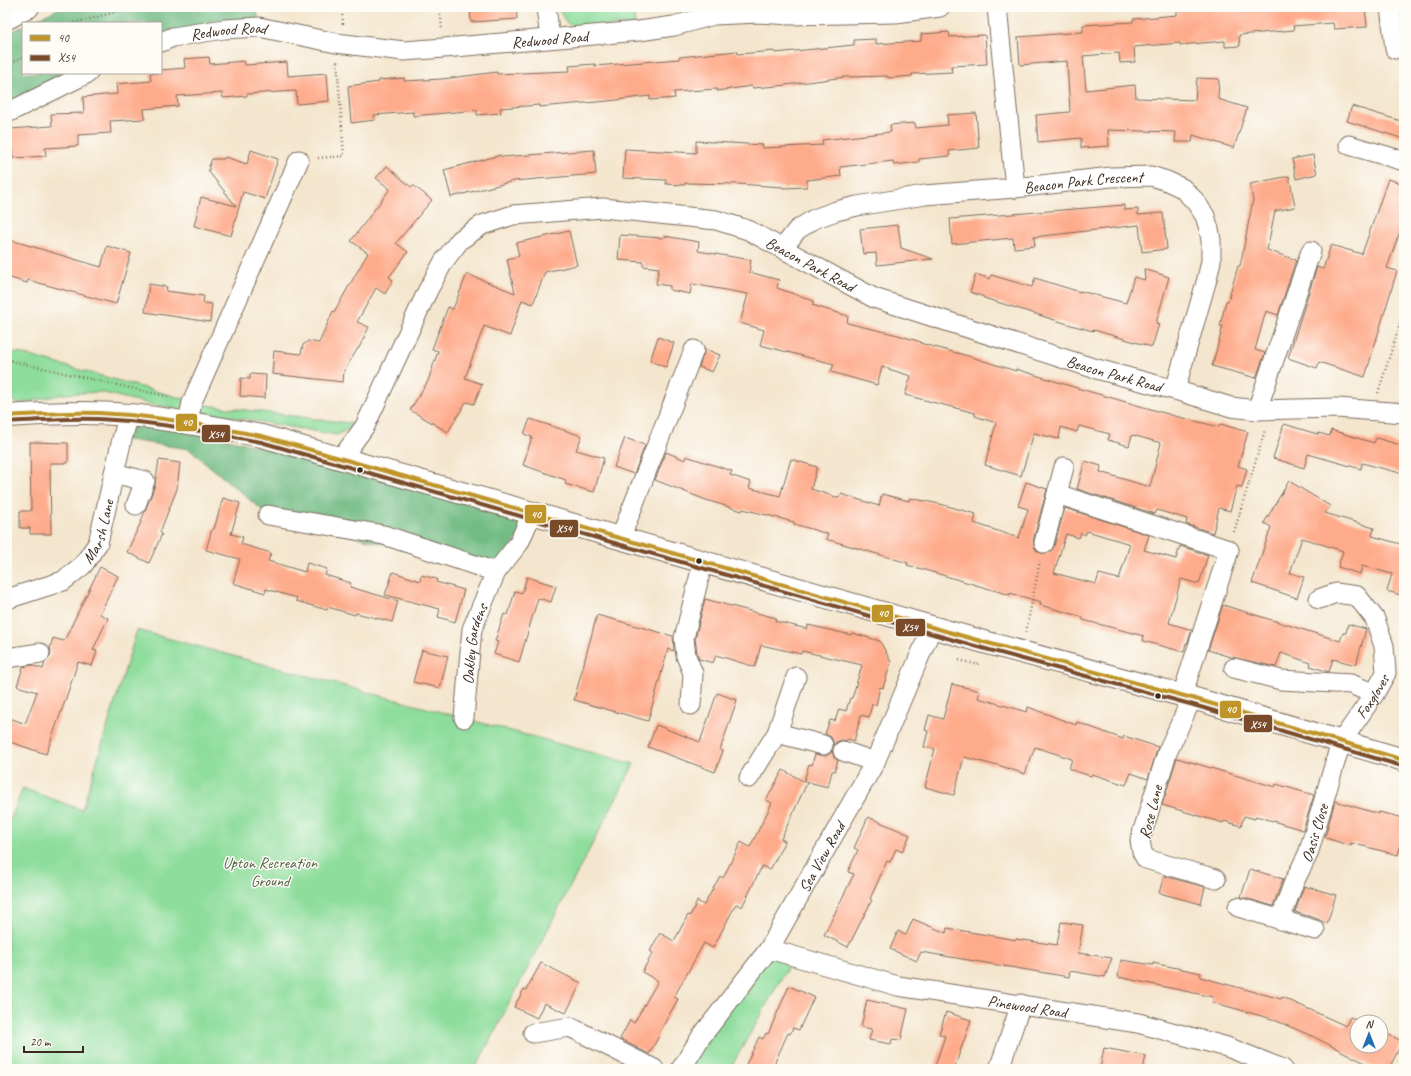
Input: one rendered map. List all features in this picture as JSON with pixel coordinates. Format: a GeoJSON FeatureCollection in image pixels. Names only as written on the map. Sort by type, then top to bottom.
{"type":"FeatureCollection","features":[{"type":"Feature","properties":{"kind":"main road"},"geometry":{"type":"LineString","coordinates":[[7,18],[28,7]]}},
{"type":"Feature","properties":{"kind":"main road"},"geometry":{"type":"LineString","coordinates":[[7,416],[50,413],[129,415],[190,412],[262,436],[620,539],[1187,697],[1404,760]]}},
{"type":"Feature","properties":{"kind":"street"},"geometry":{"type":"LineString","coordinates":[[546,7],[550,38]]}},
{"type":"Feature","properties":{"kind":"street","name":"Redwood Road"},"geometry":{"type":"LineString","coordinates":[[162,42],[173,37],[224,29],[259,27],[336,43],[404,50],[444,48],[639,31],[674,26],[714,15],[790,11],[896,13],[940,7]]}},
{"type":"Feature","properties":{"kind":"street"},"geometry":{"type":"LineString","coordinates":[[997,7],[1015,188]]}},
{"type":"Feature","properties":{"kind":"street"},"geometry":{"type":"LineString","coordinates":[[1390,7],[1395,49]]}},
{"type":"Feature","properties":{"kind":"street"},"geometry":{"type":"LineString","coordinates":[[7,114],[86,74]]}},
{"type":"Feature","properties":{"kind":"street"},"geometry":{"type":"LineString","coordinates":[[1349,145],[1404,161]]}},
{"type":"Feature","properties":{"kind":"street"},"geometry":{"type":"LineString","coordinates":[[190,412],[299,160]]}},
{"type":"Feature","properties":{"kind":"street","name":"Beacon Park Crescent"},"geometry":{"type":"LineString","coordinates":[[782,248],[796,230],[814,219],[836,211],[857,206],[925,195],[1015,188],[1111,177],[1151,176],[1167,181],[1182,188],[1195,201],[1205,216],[1210,229],[1211,240],[1207,279],[1175,390]]}},
{"type":"Feature","properties":{"kind":"street","name":"Beacon Park Road"},"geometry":{"type":"LineString","coordinates":[[341,459],[365,426],[428,290],[444,261],[460,240],[482,225],[513,215],[603,208],[716,220],[748,230],[874,298],[1093,368],[1175,390],[1231,408],[1264,410],[1337,408],[1404,413]]}},
{"type":"Feature","properties":{"kind":"street"},"geometry":{"type":"LineString","coordinates":[[1264,410],[1311,251]]}},
{"type":"Feature","properties":{"kind":"street"},"geometry":{"type":"LineString","coordinates":[[620,539],[694,350]]}},
{"type":"Feature","properties":{"kind":"street","name":"Marsh Lane"},"geometry":{"type":"LineString","coordinates":[[7,599],[63,581],[83,565],[98,543],[129,415]]}},
{"type":"Feature","properties":{"kind":"street"},"geometry":{"type":"LineString","coordinates":[[1044,543],[1064,467]]}},
{"type":"Feature","properties":{"kind":"street"},"geometry":{"type":"LineString","coordinates":[[114,473],[145,481],[136,504]]}},
{"type":"Feature","properties":{"kind":"street"},"geometry":{"type":"LineString","coordinates":[[1057,494],[1229,550],[1187,697]]}},
{"type":"Feature","properties":{"kind":"street","name":"Oakley Gardens"},"geometry":{"type":"LineString","coordinates":[[464,718],[472,629],[496,572],[519,543],[532,513]]}},
{"type":"Feature","properties":{"kind":"street"},"geometry":{"type":"LineString","coordinates":[[268,515],[384,535],[496,572]]}},
{"type":"Feature","properties":{"kind":"street"},"geometry":{"type":"LineString","coordinates":[[691,705],[693,673],[686,656],[684,638],[703,562]]}},
{"type":"Feature","properties":{"kind":"street","name":"Foxgloves"},"geometry":{"type":"LineString","coordinates":[[1319,599],[1336,593],[1357,596],[1375,619],[1384,646],[1386,673],[1374,694],[1341,742]]}},
{"type":"Feature","properties":{"kind":"street","name":"Sea View Road"},"geometry":{"type":"LineString","coordinates":[[681,1069],[701,1037],[769,949],[875,762],[932,627]]}},
{"type":"Feature","properties":{"kind":"street"},"geometry":{"type":"LineString","coordinates":[[7,658],[40,653]]}},
{"type":"Feature","properties":{"kind":"street"},"geometry":{"type":"LineString","coordinates":[[1234,668],[1281,680],[1351,684],[1374,694]]}},
{"type":"Feature","properties":{"kind":"street"},"geometry":{"type":"LineString","coordinates":[[749,778],[777,733],[796,676]]}},
{"type":"Feature","properties":{"kind":"street","name":"Rose Lane"},"geometry":{"type":"LineString","coordinates":[[1187,697],[1166,753],[1140,840],[1142,852],[1146,860],[1216,879]]}},
{"type":"Feature","properties":{"kind":"street"},"geometry":{"type":"LineString","coordinates":[[777,733],[822,745]]}},
{"type":"Feature","properties":{"kind":"street","name":"Oasis Close"},"geometry":{"type":"LineString","coordinates":[[1280,920],[1294,882],[1308,854],[1341,742]]}},
{"type":"Feature","properties":{"kind":"street"},"geometry":{"type":"LineString","coordinates":[[844,751],[875,762]]}},
{"type":"Feature","properties":{"kind":"street"},"geometry":{"type":"LineString","coordinates":[[1238,907],[1315,930]]}},
{"type":"Feature","properties":{"kind":"street","name":"Pinewood Road"},"geometry":{"type":"LineString","coordinates":[[769,949],[898,986],[1138,1023],[1227,1047],[1277,1068]]}},
{"type":"Feature","properties":{"kind":"street"},"geometry":{"type":"LineString","coordinates":[[999,1069],[1021,1004]]}},
{"type":"Feature","properties":{"kind":"street"},"geometry":{"type":"LineString","coordinates":[[533,1034],[570,1027],[654,1069]]}},
{"type":"Feature","properties":{"kind":"path"},"geometry":{"type":"LineString","coordinates":[[78,22],[134,7]]}},
{"type":"Feature","properties":{"kind":"path"},"geometry":{"type":"LineString","coordinates":[[299,160],[344,156],[336,43]]}},
{"type":"Feature","properties":{"kind":"path"},"geometry":{"type":"LineString","coordinates":[[7,65],[22,58]]}},
{"type":"Feature","properties":{"kind":"path"},"geometry":{"type":"LineString","coordinates":[[1372,410],[1404,311]]}},
{"type":"Feature","properties":{"kind":"path"},"geometry":{"type":"LineString","coordinates":[[7,360],[190,412]]}},
{"type":"Feature","properties":{"kind":"path"},"geometry":{"type":"LineString","coordinates":[[1229,550],[1264,410]]}},
{"type":"Feature","properties":{"kind":"path"},"geometry":{"type":"LineString","coordinates":[[1022,652],[1044,543]]}},
{"type":"Feature","properties":{"kind":"green space"},"geometry":{"type":"Polygon","coordinates":[[[62,7],[257,7],[259,27],[162,42],[162,22],[31,22],[62,7]]]}},
{"type":"Feature","properties":{"kind":"green space"},"geometry":{"type":"Polygon","coordinates":[[[560,7],[633,7],[635,24],[577,28],[567,23],[561,14],[560,7]]]}},
{"type":"Feature","properties":{"kind":"green space"},"geometry":{"type":"Polygon","coordinates":[[[22,26],[22,74],[86,74],[7,113],[7,34],[22,26]]]}},
{"type":"Feature","properties":{"kind":"green space"},"geometry":{"type":"Polygon","coordinates":[[[7,353],[19,353],[206,405],[357,424],[337,435],[154,405],[100,392],[63,394],[19,404],[7,398],[7,353]]]}},
{"type":"Feature","properties":{"kind":"green space"},"geometry":{"type":"Polygon","coordinates":[[[129,415],[532,513],[496,572],[268,515],[189,449],[122,439],[129,415]]]}},
{"type":"Feature","properties":{"kind":"green space","name":"Upton Recreation Ground"},"geometry":{"type":"Polygon","coordinates":[[[137,630],[634,764],[475,1069],[7,1069],[7,828],[23,788],[82,810],[137,630]]]}},
{"type":"Feature","properties":{"kind":"green space"},"geometry":{"type":"Polygon","coordinates":[[[769,949],[794,956],[730,1069],[681,1069],[769,949]]]}},
{"type":"Feature","properties":{"kind":"building"},"geometry":{"type":"Polygon","coordinates":[[[470,7],[516,7],[517,19],[471,22],[470,7]]]}},
{"type":"Feature","properties":{"kind":"building"},"geometry":{"type":"Polygon","coordinates":[[[1177,7],[1365,7],[1367,27],[1334,29],[1333,23],[1293,26],[1294,30],[1239,35],[1240,46],[1225,47],[1225,41],[1134,47],[1135,62],[1120,63],[1119,53],[1083,56],[1086,90],[1135,85],[1136,98],[1195,100],[1197,78],[1219,79],[1218,99],[1247,108],[1234,148],[1193,135],[1192,142],[1175,142],[1176,132],[1108,130],[1109,146],[1081,148],[1081,138],[1038,142],[1036,115],[1070,112],[1067,61],[1020,65],[1018,37],[1083,32],[1083,25],[1133,22],[1133,19],[1177,15],[1177,7]]]}},
{"type":"Feature","properties":{"kind":"building"},"geometry":{"type":"Polygon","coordinates":[[[949,32],[950,37],[985,35],[987,64],[951,66],[952,72],[912,74],[912,76],[888,78],[888,76],[845,77],[778,86],[753,88],[752,86],[717,91],[717,89],[674,92],[675,98],[650,100],[650,96],[539,107],[539,105],[500,108],[501,113],[477,115],[477,110],[413,116],[413,112],[374,115],[375,120],[351,123],[348,86],[379,82],[379,80],[404,78],[404,81],[442,79],[497,72],[497,74],[570,71],[569,66],[595,64],[595,66],[679,59],[679,57],[737,51],[738,54],[775,51],[775,53],[854,45],[854,40],[876,39],[876,44],[921,41],[921,34],[949,32]]]}},
{"type":"Feature","properties":{"kind":"building"},"geometry":{"type":"Polygon","coordinates":[[[209,57],[210,64],[244,61],[245,65],[287,62],[288,76],[327,73],[329,101],[297,104],[296,91],[247,94],[247,96],[223,98],[222,93],[177,96],[178,106],[144,109],[145,119],[110,121],[111,133],[78,135],[78,146],[45,148],[46,156],[13,158],[10,129],[52,126],[51,114],[84,113],[83,97],[117,94],[116,84],[151,81],[150,74],[162,74],[162,70],[185,68],[184,59],[209,57]]]}},
{"type":"Feature","properties":{"kind":"building"},"geometry":{"type":"Polygon","coordinates":[[[1352,106],[1404,122],[1404,139],[1347,121],[1352,106]]]}},
{"type":"Feature","properties":{"kind":"building"},"geometry":{"type":"Polygon","coordinates":[[[976,113],[979,148],[949,151],[950,156],[919,159],[919,162],[894,165],[893,161],[840,167],[841,176],[807,180],[807,187],[783,188],[737,184],[685,183],[685,185],[666,184],[666,180],[623,178],[625,149],[696,153],[696,141],[763,145],[762,148],[823,145],[822,140],[891,132],[890,125],[915,123],[916,128],[948,125],[947,115],[976,113]]]}},
{"type":"Feature","properties":{"kind":"building"},"geometry":{"type":"Polygon","coordinates":[[[251,150],[278,159],[265,199],[243,192],[231,236],[194,226],[201,197],[236,206],[209,172],[209,166],[212,159],[224,159],[225,157],[247,164],[251,150]]]}},
{"type":"Feature","properties":{"kind":"building"},"geometry":{"type":"Polygon","coordinates":[[[594,150],[596,174],[514,181],[451,197],[444,170],[501,155],[502,157],[594,150]]]}},
{"type":"Feature","properties":{"kind":"building"},"geometry":{"type":"Polygon","coordinates":[[[1313,155],[1317,174],[1296,179],[1292,159],[1313,155]]]}},
{"type":"Feature","properties":{"kind":"building"},"geometry":{"type":"Polygon","coordinates":[[[387,166],[411,187],[413,185],[432,200],[396,243],[408,252],[389,277],[393,280],[385,294],[376,288],[357,322],[369,327],[359,348],[344,371],[343,382],[272,374],[274,351],[301,354],[303,345],[308,341],[319,343],[333,311],[334,312],[368,253],[351,241],[390,189],[376,178],[387,166]]]}},
{"type":"Feature","properties":{"kind":"building"},"geometry":{"type":"Polygon","coordinates":[[[1289,176],[1295,207],[1275,211],[1267,250],[1296,260],[1278,315],[1266,311],[1255,350],[1265,353],[1256,378],[1212,366],[1223,326],[1220,326],[1226,301],[1228,301],[1238,266],[1240,266],[1253,200],[1250,184],[1289,176]]]}},
{"type":"Feature","properties":{"kind":"building"},"geometry":{"type":"Polygon","coordinates":[[[1388,179],[1404,184],[1404,220],[1387,268],[1397,271],[1365,377],[1319,362],[1317,368],[1288,358],[1317,267],[1323,269],[1331,245],[1362,254],[1388,179]]]}},
{"type":"Feature","properties":{"kind":"building"},"geometry":{"type":"Polygon","coordinates":[[[1124,205],[1124,210],[1138,209],[1138,215],[1163,213],[1167,249],[1142,252],[1139,225],[1034,237],[1035,246],[1014,248],[1013,238],[952,244],[950,219],[1124,205]]]}},
{"type":"Feature","properties":{"kind":"building"},"geometry":{"type":"Polygon","coordinates":[[[898,225],[901,248],[933,259],[877,265],[876,253],[863,254],[860,229],[898,225]]]}},
{"type":"Feature","properties":{"kind":"building"},"geometry":{"type":"Polygon","coordinates":[[[569,231],[577,265],[545,272],[533,304],[522,300],[510,336],[484,326],[465,378],[482,384],[474,404],[466,402],[448,432],[410,410],[428,381],[438,351],[432,349],[448,307],[453,309],[467,274],[515,293],[507,259],[519,256],[516,243],[569,231]]]}},
{"type":"Feature","properties":{"kind":"building"},"geometry":{"type":"Polygon","coordinates":[[[620,235],[663,238],[664,236],[699,242],[698,251],[751,260],[749,272],[779,280],[777,288],[814,301],[812,305],[848,316],[847,323],[898,335],[921,342],[920,343],[1016,371],[1016,369],[1175,416],[1219,427],[1220,424],[1248,432],[1238,466],[1247,469],[1242,487],[1237,486],[1230,511],[1219,508],[1213,533],[1186,524],[1187,519],[1157,510],[1155,514],[1077,489],[1085,461],[1101,466],[1100,472],[1150,487],[1161,443],[1132,435],[1129,446],[1108,440],[1110,434],[1079,426],[1077,432],[1061,427],[1059,439],[1034,433],[1021,476],[985,465],[996,423],[975,416],[975,413],[905,395],[911,376],[882,367],[877,385],[831,372],[834,364],[760,345],[764,330],[740,323],[748,294],[692,284],[690,294],[670,290],[670,286],[656,284],[659,268],[643,266],[643,262],[618,260],[620,235]]]}},
{"type":"Feature","properties":{"kind":"building"},"geometry":{"type":"Polygon","coordinates":[[[7,239],[101,267],[107,246],[131,253],[116,304],[28,280],[27,283],[7,277],[7,239]]]}},
{"type":"Feature","properties":{"kind":"building"},"geometry":{"type":"Polygon","coordinates":[[[1144,269],[1169,277],[1156,323],[1159,324],[1152,347],[1094,330],[1071,325],[984,298],[970,292],[976,274],[990,279],[991,275],[1032,287],[1035,278],[1080,292],[1126,303],[1134,277],[1145,280],[1144,269]]]}},
{"type":"Feature","properties":{"kind":"building"},"geometry":{"type":"Polygon","coordinates":[[[149,284],[167,287],[166,291],[204,296],[203,303],[212,304],[210,322],[145,312],[149,284]]]}},
{"type":"Feature","properties":{"kind":"building"},"geometry":{"type":"Polygon","coordinates":[[[658,337],[674,343],[666,367],[650,361],[658,337]]]}},
{"type":"Feature","properties":{"kind":"building"},"geometry":{"type":"Polygon","coordinates":[[[705,349],[720,355],[712,372],[699,367],[705,349]]]}},
{"type":"Feature","properties":{"kind":"building"},"geometry":{"type":"Polygon","coordinates":[[[250,374],[266,375],[265,398],[240,396],[241,378],[250,379],[250,374]]]}},
{"type":"Feature","properties":{"kind":"building"},"geometry":{"type":"Polygon","coordinates":[[[530,419],[582,436],[576,450],[604,458],[594,492],[565,484],[566,480],[523,465],[532,437],[524,434],[530,419]]]}},
{"type":"Feature","properties":{"kind":"building"},"geometry":{"type":"Polygon","coordinates":[[[1284,424],[1317,434],[1330,436],[1331,430],[1374,443],[1376,438],[1404,446],[1404,474],[1362,463],[1361,469],[1308,454],[1304,468],[1273,458],[1284,424]]]}},
{"type":"Feature","properties":{"kind":"building"},"geometry":{"type":"Polygon","coordinates":[[[625,438],[645,445],[634,474],[614,467],[625,438]]]}},
{"type":"Feature","properties":{"kind":"building"},"geometry":{"type":"Polygon","coordinates":[[[30,442],[68,443],[68,463],[50,463],[51,534],[30,534],[30,528],[20,528],[20,511],[31,511],[30,442]]]}},
{"type":"Feature","properties":{"kind":"building"},"geometry":{"type":"Polygon","coordinates":[[[666,452],[685,460],[686,456],[732,471],[730,475],[751,482],[749,488],[780,496],[791,459],[817,467],[811,489],[839,498],[841,494],[879,506],[882,494],[909,501],[910,498],[940,504],[976,514],[974,523],[1019,538],[1028,509],[1018,506],[1026,482],[1047,489],[1033,541],[1037,551],[1041,553],[1047,553],[1052,550],[1065,508],[1149,535],[1144,550],[1176,559],[1180,546],[1208,555],[1199,584],[1181,579],[1169,623],[1192,630],[1184,652],[1143,641],[1144,636],[1083,620],[1083,617],[1040,605],[1041,602],[1010,593],[1010,595],[907,565],[908,563],[826,539],[828,534],[794,524],[794,522],[743,509],[742,511],[706,500],[655,480],[666,452]],[[1087,531],[1085,535],[1081,533],[1079,538],[1066,534],[1054,573],[1096,584],[1099,574],[1119,579],[1130,544],[1087,531]]]}},
{"type":"Feature","properties":{"kind":"building"},"geometry":{"type":"Polygon","coordinates":[[[159,460],[180,463],[177,489],[160,532],[162,534],[149,563],[127,552],[155,485],[159,460]]]}},
{"type":"Feature","properties":{"kind":"building"},"geometry":{"type":"Polygon","coordinates":[[[1289,481],[1330,506],[1325,513],[1374,528],[1372,536],[1404,545],[1404,596],[1387,591],[1392,574],[1362,566],[1360,574],[1338,567],[1343,551],[1302,538],[1290,573],[1304,577],[1297,598],[1252,583],[1271,527],[1264,523],[1289,481]]]}},
{"type":"Feature","properties":{"kind":"building"},"geometry":{"type":"Polygon","coordinates":[[[223,498],[240,503],[231,534],[243,537],[241,544],[271,553],[268,561],[305,572],[307,563],[327,569],[325,575],[351,583],[350,587],[398,601],[392,622],[356,613],[355,615],[328,607],[327,610],[296,601],[297,598],[266,589],[265,593],[233,583],[240,559],[206,550],[223,498]]]}},
{"type":"Feature","properties":{"kind":"building"},"geometry":{"type":"Polygon","coordinates":[[[100,567],[118,576],[100,614],[108,618],[93,650],[97,651],[92,666],[78,662],[46,754],[7,741],[7,728],[10,718],[25,724],[37,692],[17,686],[23,667],[31,665],[43,669],[45,662],[50,657],[50,648],[53,638],[64,641],[100,567]]]}},
{"type":"Feature","properties":{"kind":"building"},"geometry":{"type":"Polygon","coordinates":[[[393,572],[420,581],[421,575],[437,579],[436,582],[464,590],[455,622],[438,617],[440,609],[385,595],[393,572]]]}},
{"type":"Feature","properties":{"kind":"building"},"geometry":{"type":"Polygon","coordinates":[[[527,577],[556,586],[551,602],[538,598],[519,662],[494,654],[498,642],[495,641],[504,614],[508,615],[515,591],[522,593],[527,577]]]}},
{"type":"Feature","properties":{"kind":"building"},"geometry":{"type":"Polygon","coordinates":[[[705,599],[776,618],[775,621],[807,629],[808,625],[851,635],[852,633],[880,641],[891,662],[883,688],[880,687],[876,705],[872,704],[869,717],[861,715],[854,741],[847,739],[846,741],[841,740],[836,742],[834,746],[831,737],[825,734],[830,720],[835,721],[839,709],[846,711],[850,698],[852,698],[862,665],[802,651],[801,654],[761,645],[755,667],[716,655],[713,663],[699,659],[695,639],[705,599]]]}},
{"type":"Feature","properties":{"kind":"building"},"geometry":{"type":"Polygon","coordinates":[[[1223,605],[1340,641],[1343,633],[1346,633],[1348,624],[1366,629],[1356,665],[1333,659],[1329,672],[1310,666],[1311,663],[1281,653],[1276,667],[1227,656],[1208,650],[1223,605]]]}},
{"type":"Feature","properties":{"kind":"building"},"geometry":{"type":"Polygon","coordinates":[[[597,615],[673,636],[674,651],[668,649],[648,721],[574,700],[597,615]]]}},
{"type":"Feature","properties":{"kind":"building"},"geometry":{"type":"Polygon","coordinates":[[[422,650],[448,656],[440,688],[413,682],[422,650]]]}},
{"type":"Feature","properties":{"kind":"building"},"geometry":{"type":"Polygon","coordinates":[[[952,684],[980,691],[978,698],[1027,712],[1028,707],[1076,725],[1077,722],[1123,739],[1124,736],[1158,747],[1148,779],[1131,773],[1126,785],[1092,774],[1091,776],[1069,769],[1072,759],[1035,747],[1025,774],[995,764],[964,757],[954,795],[925,787],[935,749],[924,747],[928,731],[925,730],[929,715],[943,719],[952,684]]]}},
{"type":"Feature","properties":{"kind":"building"},"geometry":{"type":"Polygon","coordinates":[[[717,693],[737,700],[720,750],[723,751],[715,772],[648,747],[656,725],[700,742],[717,693]]]}},
{"type":"Feature","properties":{"kind":"building"},"geometry":{"type":"Polygon","coordinates":[[[832,750],[834,758],[838,760],[835,771],[832,771],[828,787],[804,781],[809,764],[812,765],[815,754],[826,756],[831,753],[832,750]]]}},
{"type":"Feature","properties":{"kind":"building"},"geometry":{"type":"Polygon","coordinates":[[[1177,758],[1275,787],[1276,784],[1314,795],[1303,830],[1256,816],[1255,819],[1244,816],[1241,826],[1224,821],[1223,823],[1162,805],[1177,758]]]}},
{"type":"Feature","properties":{"kind":"building"},"geometry":{"type":"Polygon","coordinates":[[[783,770],[807,783],[781,839],[785,841],[770,870],[762,866],[742,907],[736,904],[713,948],[704,943],[674,997],[678,999],[649,1054],[620,1039],[630,1020],[634,1023],[658,981],[642,972],[653,953],[650,951],[660,933],[674,941],[688,915],[690,916],[697,901],[704,905],[720,876],[723,878],[741,842],[750,847],[772,803],[766,800],[783,770]]]}},
{"type":"Feature","properties":{"kind":"building"},"geometry":{"type":"Polygon","coordinates":[[[1335,801],[1379,814],[1379,812],[1404,818],[1404,848],[1400,847],[1398,855],[1351,843],[1351,846],[1326,838],[1325,837],[1335,801]]]}},
{"type":"Feature","properties":{"kind":"building"},"geometry":{"type":"Polygon","coordinates":[[[868,817],[910,835],[902,852],[896,849],[890,862],[887,861],[870,899],[872,900],[848,947],[824,935],[854,874],[848,872],[858,850],[854,848],[868,817]]]}},
{"type":"Feature","properties":{"kind":"building"},"geometry":{"type":"Polygon","coordinates":[[[1250,869],[1283,879],[1273,906],[1241,897],[1250,869]]]}},
{"type":"Feature","properties":{"kind":"building"},"geometry":{"type":"Polygon","coordinates":[[[1164,876],[1205,887],[1201,904],[1159,893],[1164,876]]]}},
{"type":"Feature","properties":{"kind":"building"},"geometry":{"type":"Polygon","coordinates":[[[1304,886],[1336,895],[1327,924],[1318,919],[1295,912],[1304,886]]]}},
{"type":"Feature","properties":{"kind":"building"},"geometry":{"type":"Polygon","coordinates":[[[913,919],[946,933],[947,928],[1016,940],[1057,945],[1061,922],[1083,925],[1078,953],[1112,958],[1105,977],[1070,971],[1069,977],[921,952],[917,961],[890,949],[898,931],[906,935],[913,919]]]}},
{"type":"Feature","properties":{"kind":"building"},"geometry":{"type":"Polygon","coordinates":[[[1121,960],[1153,965],[1153,963],[1201,973],[1200,977],[1281,999],[1282,997],[1346,1026],[1349,1019],[1349,1054],[1389,1054],[1389,1035],[1400,1040],[1400,1046],[1389,1069],[1377,1069],[1312,1036],[1272,1019],[1212,1002],[1213,997],[1118,977],[1121,960]]]}},
{"type":"Feature","properties":{"kind":"building"},"geometry":{"type":"Polygon","coordinates":[[[541,963],[581,983],[566,1013],[544,1003],[537,1018],[514,1007],[524,989],[526,990],[541,963]]]}},
{"type":"Feature","properties":{"kind":"building"},"geometry":{"type":"Polygon","coordinates":[[[789,986],[814,997],[799,1030],[793,1028],[790,1034],[788,1033],[772,1069],[744,1069],[759,1037],[763,1039],[766,1033],[768,1034],[789,986]]]}},
{"type":"Feature","properties":{"kind":"building"},"geometry":{"type":"Polygon","coordinates":[[[867,1000],[908,1009],[901,1040],[892,1039],[891,1044],[869,1040],[872,1029],[861,1027],[867,1000]]]}},
{"type":"Feature","properties":{"kind":"building"},"geometry":{"type":"Polygon","coordinates":[[[946,1012],[971,1020],[954,1069],[934,1069],[945,1036],[939,1034],[946,1012]]]}},
{"type":"Feature","properties":{"kind":"building"},"geometry":{"type":"Polygon","coordinates":[[[1104,1048],[1146,1056],[1143,1069],[1100,1069],[1104,1048]]]}},
{"type":"Feature","properties":{"kind":"transit line","name":"40"},"geometry":{"type":"LineString","coordinates":[[7,416],[74,413],[133,415],[262,436],[984,642],[1192,698],[1404,760]]}},
{"type":"Feature","properties":{"kind":"transit line","name":"X54"},"geometry":{"type":"LineString","coordinates":[[7,422],[74,419],[132,421],[261,442],[982,648],[1190,704],[1402,766]]}}]}
